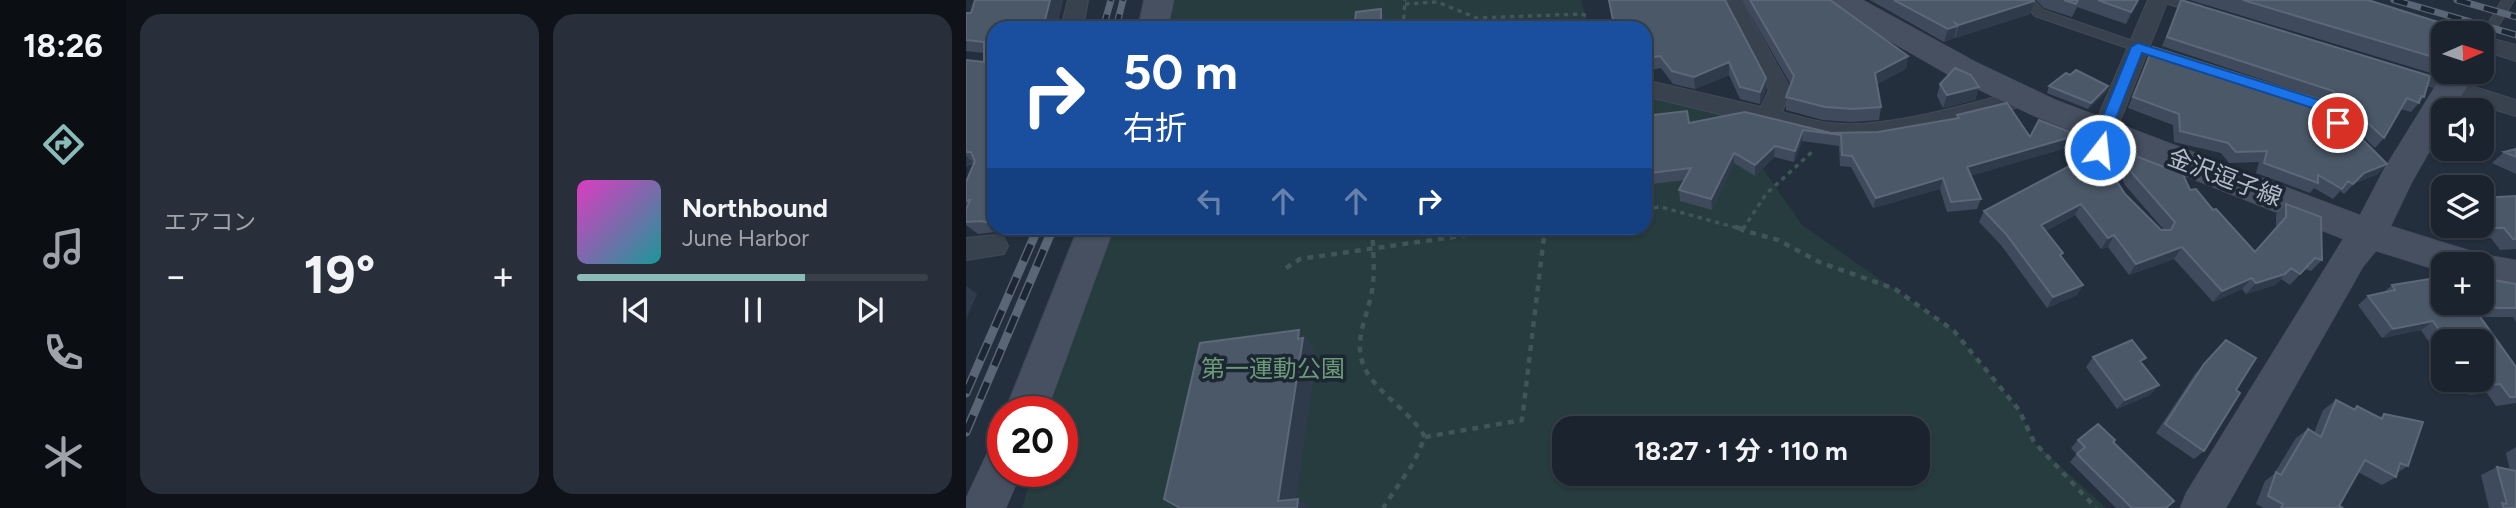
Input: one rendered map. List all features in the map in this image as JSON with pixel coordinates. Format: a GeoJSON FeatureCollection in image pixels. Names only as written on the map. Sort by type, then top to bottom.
{"type":"FeatureCollection","features":[{"type":"Feature","properties":{"kind":"street"},"geometry":{"type":"LineString","coordinates":[[1074,21],[1078,0]]}},
{"type":"Feature","properties":{"kind":"street"},"geometry":{"type":"LineString","coordinates":[[1154,21],[1159,0]]}},
{"type":"Feature","properties":{"kind":"street","name":"金沢逗子線"},"geometry":{"type":"LineString","coordinates":[[1840,0],[1965,70],[2103,136],[2369,234],[2431,253]]}},
{"type":"Feature","properties":{"kind":"street"},"geometry":{"type":"LineString","coordinates":[[2103,136],[2158,0]]}},
{"type":"Feature","properties":{"kind":"street"},"geometry":{"type":"LineString","coordinates":[[1731,1],[1780,90],[1768,116]]}},
{"type":"Feature","properties":{"kind":"street"},"geometry":{"type":"LineString","coordinates":[[2494,47],[2516,53]]}},
{"type":"Feature","properties":{"kind":"street"},"geometry":{"type":"LineString","coordinates":[[2213,504],[2350,256],[2369,234],[2392,175],[2451,84]]}},
{"type":"Feature","properties":{"kind":"street"},"geometry":{"type":"LineString","coordinates":[[2463,84],[2516,108]]}},
{"type":"Feature","properties":{"kind":"street"},"geometry":{"type":"LineString","coordinates":[[1652,90],[1830,132],[1876,131],[1966,113],[2022,98]]}},
{"type":"Feature","properties":{"kind":"street"},"geometry":{"type":"LineString","coordinates":[[1032,396],[1093,235]]}},
{"type":"Feature","properties":{"kind":"street"},"geometry":{"type":"LineString","coordinates":[[966,249],[995,246]]}},
{"type":"Feature","properties":{"kind":"street"},"geometry":{"type":"LineString","coordinates":[[2494,271],[2516,276]]}},
{"type":"Feature","properties":{"kind":"street"},"geometry":{"type":"LineString","coordinates":[[984,508],[994,487]]}},
{"type":"Feature","properties":{"kind":"lane"},"geometry":{"type":"LineString","coordinates":[[2027,0],[2039,13],[2164,56]]}},
{"type":"Feature","properties":{"kind":"lane"},"geometry":{"type":"LineString","coordinates":[[2169,0],[2207,12]]}},
{"type":"Feature","properties":{"kind":"lane"},"geometry":{"type":"LineString","coordinates":[[2494,23],[2508,0]]}},
{"type":"Feature","properties":{"kind":"lane"},"geometry":{"type":"LineString","coordinates":[[2398,71],[2431,76]]}},
{"type":"Feature","properties":{"kind":"path"},"geometry":{"type":"LineString","coordinates":[[1404,21],[1405,2],[1437,2],[1476,18],[1582,14],[1586,16],[1587,21]]}},
{"type":"Feature","properties":{"kind":"path"},"geometry":{"type":"LineString","coordinates":[[1743,229],[1766,194],[1825,140],[1830,132]]}},
{"type":"Feature","properties":{"kind":"path"},"geometry":{"type":"LineString","coordinates":[[1652,208],[1661,207],[1779,240],[1819,262],[1895,289],[1954,331],[2019,410],[2034,442],[2096,508]]}},
{"type":"Feature","properties":{"kind":"path"},"geometry":{"type":"LineString","coordinates":[[1372,235],[1372,290],[1361,320],[1358,348],[1367,374],[1418,424],[1425,437]]}},
{"type":"Feature","properties":{"kind":"path"},"geometry":{"type":"LineString","coordinates":[[1286,268],[1300,259],[1467,235]]}},
{"type":"Feature","properties":{"kind":"path"},"geometry":{"type":"LineString","coordinates":[[1425,437],[1522,420],[1544,235]]}},
{"type":"Feature","properties":{"kind":"path"},"geometry":{"type":"LineString","coordinates":[[1383,508],[1413,462],[1425,437]]}},
{"type":"Feature","properties":{"kind":"green space"},"geometry":{"type":"Polygon","coordinates":[[[1155,0],[1581,0],[1588,21],[1150,21],[1155,0]]]}},
{"type":"Feature","properties":{"kind":"green space","name":"第一運動公園"},"geometry":{"type":"Polygon","coordinates":[[[1652,84],[1718,104],[1802,225],[1954,331],[2019,410],[2034,442],[2106,508],[1022,508],[1028,487],[1078,487],[1078,396],[1053,396],[1099,235],[1652,235],[1652,84]]]}},
{"type":"Feature","properties":{"kind":"building"},"geometry":{"type":"Polygon","coordinates":[[[975,0],[1050,0],[1045,21],[987,21],[987,222],[966,222],[966,210],[970,200],[966,201],[966,182],[975,161],[971,152],[966,152],[966,60],[984,62],[984,42],[966,40],[966,13],[971,13],[975,0]]]}},
{"type":"Feature","properties":{"kind":"building"},"geometry":{"type":"Polygon","coordinates":[[[1609,0],[1725,0],[1766,78],[1760,92],[1740,87],[1729,62],[1694,77],[1672,71],[1660,56],[1652,57],[1652,21],[1613,21],[1609,0]]]}},
{"type":"Feature","properties":{"kind":"building"},"geometry":{"type":"Polygon","coordinates":[[[1750,0],[1830,0],[1908,56],[1875,73],[1881,107],[1825,107],[1786,97],[1794,76],[1750,0]]]}},
{"type":"Feature","properties":{"kind":"building"},"geometry":{"type":"Polygon","coordinates":[[[1894,0],[2034,1],[1959,25],[1955,23],[1957,26],[1948,29],[1894,0]]]}},
{"type":"Feature","properties":{"kind":"building"},"geometry":{"type":"Polygon","coordinates":[[[2098,0],[2138,0],[2131,12],[2098,0]]]}},
{"type":"Feature","properties":{"kind":"building"},"geometry":{"type":"Polygon","coordinates":[[[2181,0],[2430,76],[2424,97],[2421,96],[2419,103],[2407,98],[2384,138],[2333,91],[2167,37],[2181,0]]]}},
{"type":"Feature","properties":{"kind":"building"},"geometry":{"type":"Polygon","coordinates":[[[2243,0],[2368,0],[2435,21],[2431,21],[2431,56],[2243,0]]]}},
{"type":"Feature","properties":{"kind":"building"},"geometry":{"type":"Polygon","coordinates":[[[1381,9],[1381,21],[1355,21],[1356,12],[1381,9]]]}},
{"type":"Feature","properties":{"kind":"building"},"geometry":{"type":"Polygon","coordinates":[[[2153,47],[2324,101],[2387,164],[2364,173],[2353,184],[2348,181],[2342,189],[2318,175],[2318,183],[2264,163],[2267,151],[2236,152],[2228,143],[2180,131],[2179,114],[2133,97],[2153,47]]]}},
{"type":"Feature","properties":{"kind":"building"},"geometry":{"type":"Polygon","coordinates":[[[1955,68],[1971,75],[1979,87],[1947,95],[1940,84],[1955,68]]]}},
{"type":"Feature","properties":{"kind":"building"},"geometry":{"type":"Polygon","coordinates":[[[2076,70],[2108,86],[2091,103],[2049,86],[2066,73],[2070,75],[2076,70]]]}},
{"type":"Feature","properties":{"kind":"building"},"geometry":{"type":"Polygon","coordinates":[[[2007,103],[2030,137],[2039,120],[2078,135],[1967,167],[1981,199],[1951,202],[1943,178],[1876,198],[1852,156],[1842,155],[1841,135],[1803,130],[1795,151],[1775,146],[1755,165],[1734,153],[1711,199],[1679,190],[1691,168],[1652,173],[1652,115],[1687,111],[1689,123],[1745,112],[1831,133],[1878,132],[1959,118],[1957,115],[2007,103]]]}},
{"type":"Feature","properties":{"kind":"building"},"geometry":{"type":"Polygon","coordinates":[[[2516,149],[2516,157],[2504,152],[2516,149]]]}},
{"type":"Feature","properties":{"kind":"building"},"geometry":{"type":"Polygon","coordinates":[[[2120,150],[2164,167],[2169,158],[2177,161],[2190,190],[2196,189],[2255,252],[2286,217],[2286,204],[2321,217],[2322,260],[2315,258],[2300,274],[2291,268],[2285,274],[2256,283],[2252,278],[2222,291],[2182,247],[2136,264],[2114,235],[2108,238],[2081,204],[2041,225],[2083,285],[2053,297],[2006,234],[1984,211],[2101,151],[2125,194],[2161,230],[2171,230],[2175,222],[2132,173],[2120,150]]]}},
{"type":"Feature","properties":{"kind":"building"},"geometry":{"type":"Polygon","coordinates":[[[2516,196],[2516,239],[2504,228],[2494,228],[2494,197],[2516,196]]]}},
{"type":"Feature","properties":{"kind":"building"},"geometry":{"type":"Polygon","coordinates":[[[2431,279],[2431,315],[2479,315],[2489,329],[2439,329],[2433,321],[2393,329],[2368,296],[2395,290],[2392,285],[2431,279]]]}},
{"type":"Feature","properties":{"kind":"building"},"geometry":{"type":"Polygon","coordinates":[[[2494,280],[2516,284],[2516,308],[2494,307],[2494,280]]]}},
{"type":"Feature","properties":{"kind":"building"},"geometry":{"type":"Polygon","coordinates":[[[1299,330],[1298,339],[1303,338],[1278,501],[1298,499],[1297,508],[1180,508],[1164,499],[1200,343],[1299,330]]]}},
{"type":"Feature","properties":{"kind":"building"},"geometry":{"type":"Polygon","coordinates":[[[2494,336],[2516,367],[2516,397],[2510,397],[2500,384],[2494,385],[2494,336]]]}},
{"type":"Feature","properties":{"kind":"building"},"geometry":{"type":"Polygon","coordinates":[[[2132,340],[2146,358],[2140,361],[2159,385],[2125,400],[2093,357],[2132,340]]]}},
{"type":"Feature","properties":{"kind":"building"},"geometry":{"type":"Polygon","coordinates":[[[2226,340],[2256,358],[2236,390],[2240,393],[2204,451],[2165,424],[2204,364],[2226,340]]]}},
{"type":"Feature","properties":{"kind":"building"},"geometry":{"type":"Polygon","coordinates":[[[2336,400],[2355,410],[2357,406],[2382,419],[2384,414],[2423,422],[2408,466],[2400,463],[2396,477],[2365,460],[2339,506],[2343,508],[2281,508],[2283,504],[2268,496],[2276,472],[2281,475],[2308,429],[2321,437],[2336,400]]]}},
{"type":"Feature","properties":{"kind":"building"},"geometry":{"type":"Polygon","coordinates":[[[2098,424],[2174,501],[2166,508],[2132,508],[2077,454],[2085,447],[2078,440],[2098,424]]]}},
{"type":"Feature","properties":{"kind":"building"},"geometry":{"type":"Polygon","coordinates":[[[2497,467],[2516,471],[2516,508],[2504,508],[2502,503],[2507,504],[2497,467]]]}},
{"type":"Feature","properties":{"kind":"railway"},"geometry":{"type":"LineString","coordinates":[[1105,21],[1111,0]]}},
{"type":"Feature","properties":{"kind":"railway"},"geometry":{"type":"LineString","coordinates":[[1118,21],[1123,0]]}},
{"type":"Feature","properties":{"kind":"railway"},"geometry":{"type":"LineString","coordinates":[[2394,0],[2516,35]]}},
{"type":"Feature","properties":{"kind":"railway"},"geometry":{"type":"LineString","coordinates":[[2457,0],[2516,17]]}},
{"type":"Feature","properties":{"kind":"railway"},"geometry":{"type":"LineString","coordinates":[[966,393],[1035,235]]}},
{"type":"Feature","properties":{"kind":"railway"},"geometry":{"type":"LineString","coordinates":[[966,432],[1050,235]]}},
{"type":"Feature","properties":{"kind":"route"},"geometry":{"type":"LineString","coordinates":[[2100,150],[2104,131],[2138,47],[2321,106],[2338,123]]}}]}
